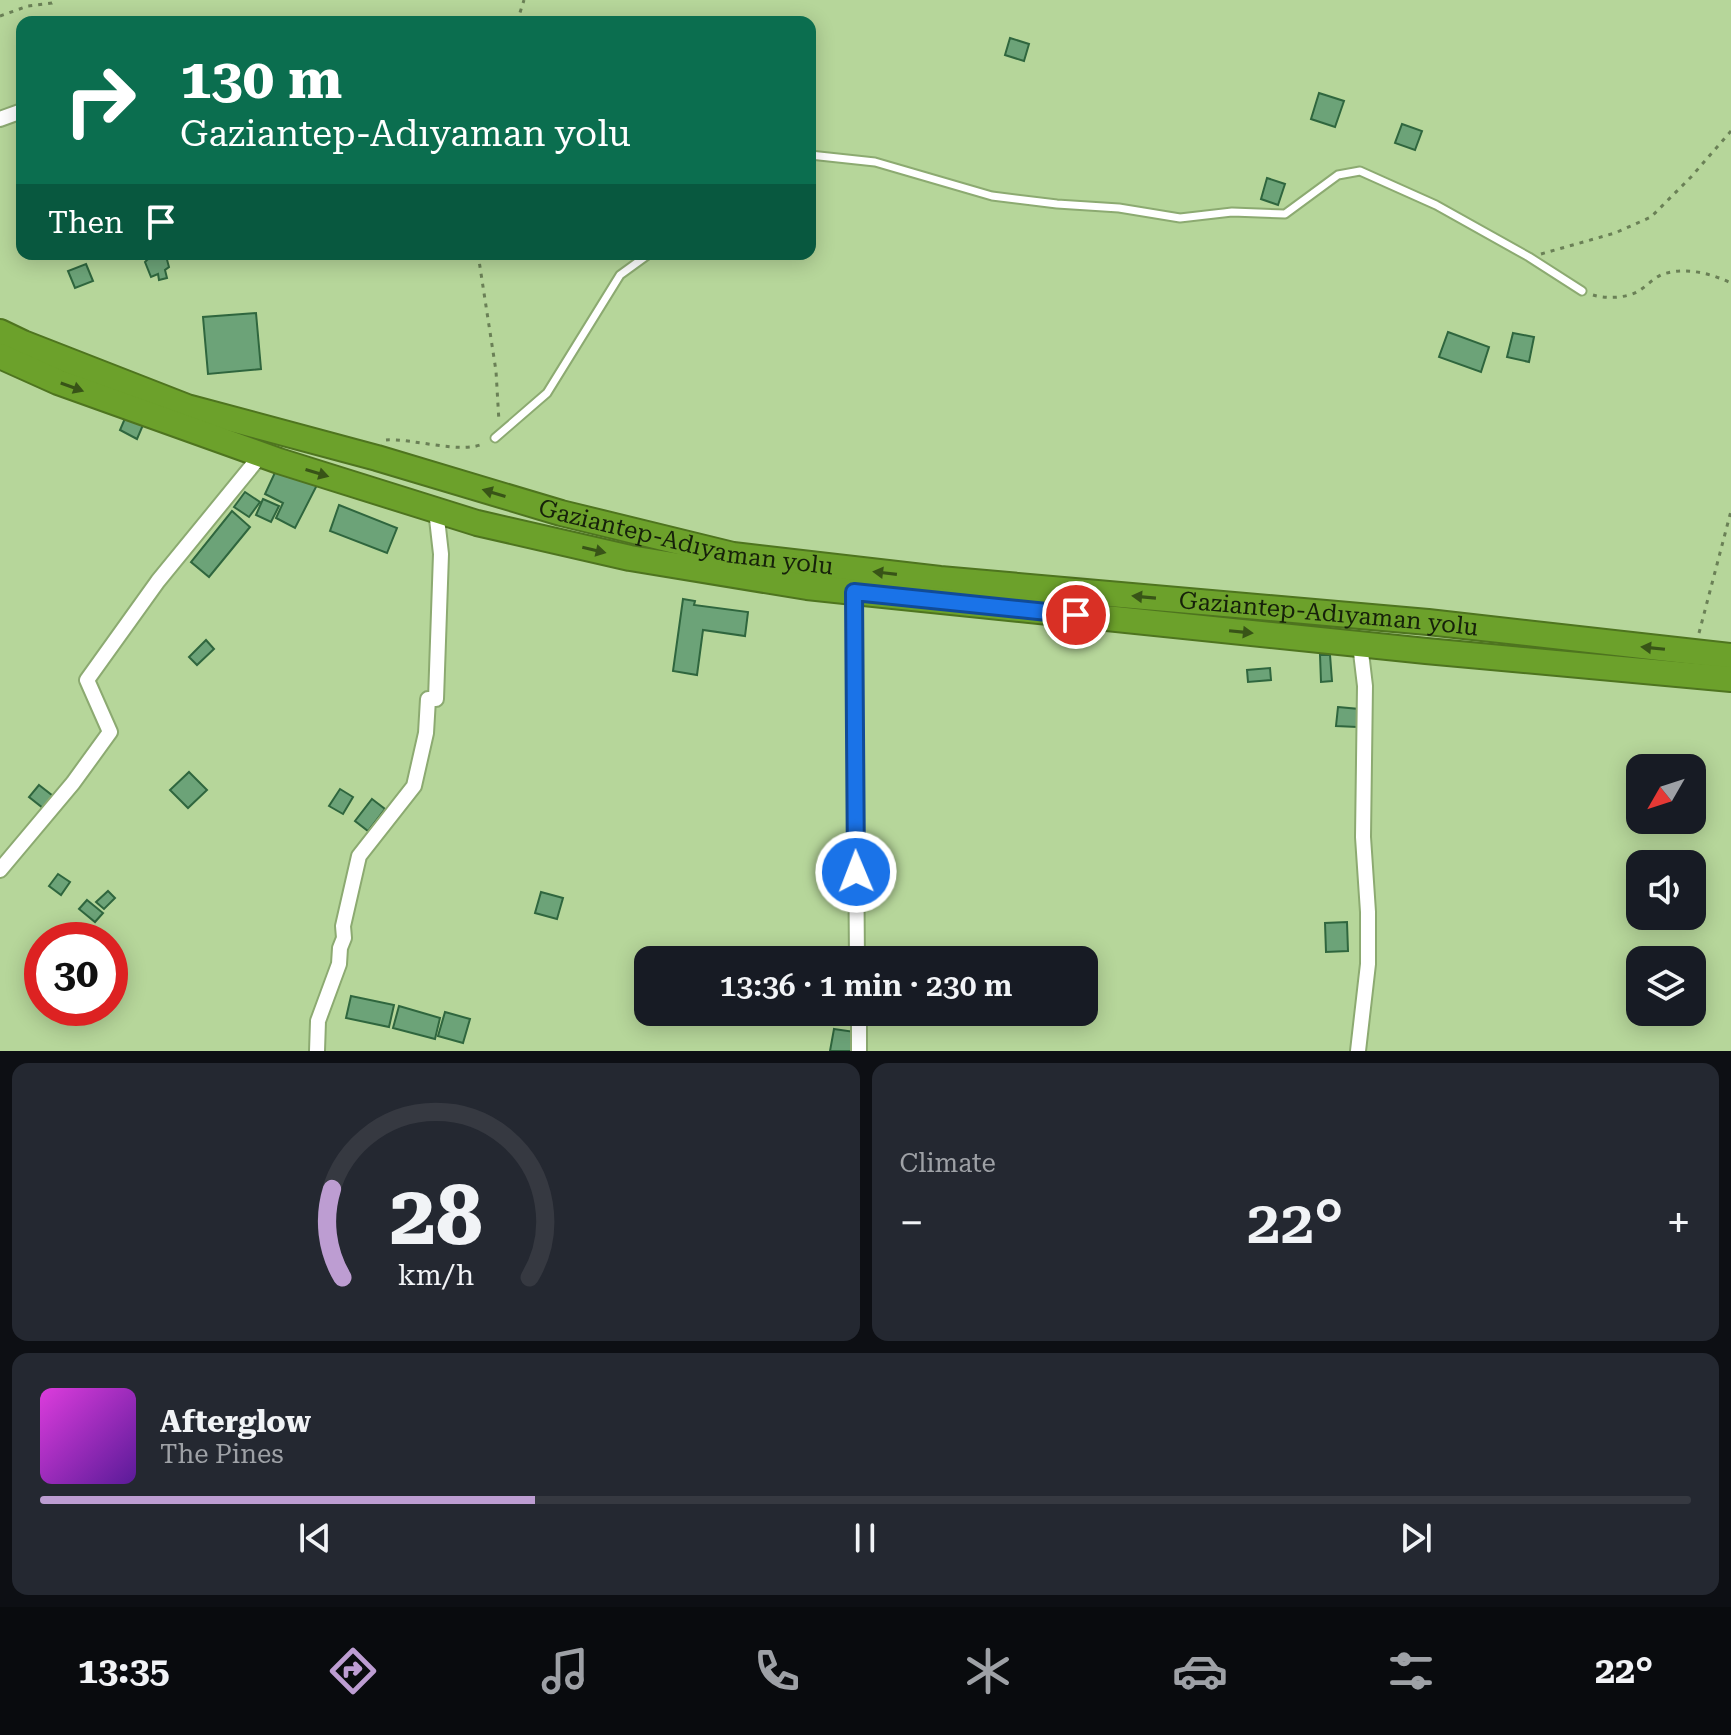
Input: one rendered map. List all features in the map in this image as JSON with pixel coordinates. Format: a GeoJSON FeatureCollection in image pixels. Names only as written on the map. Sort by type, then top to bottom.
{"type":"FeatureCollection","features":[{"type":"Feature","properties":{"kind":"highway","name":"Gaziantep-Adıyaman yolu"},"geometry":{"type":"LineString","coordinates":[[0,332],[187,407],[369,456],[561,513],[733,555],[940,579],[1428,622],[1731,656]]}},
{"type":"Feature","properties":{"kind":"highway","name":"Gaziantep-Adıyaman yolu"},"geometry":{"type":"LineString","coordinates":[[0,356],[58,382],[261,455],[477,523],[630,558],[807,587],[1731,679]]}},
{"type":"Feature","properties":{"kind":"street"},"geometry":{"type":"LineString","coordinates":[[0,870],[73,783],[110,732],[87,680],[158,581],[261,455]]}},
{"type":"Feature","properties":{"kind":"street"},"geometry":{"type":"LineString","coordinates":[[317,1051],[318,1021],[339,964],[343,926],[359,856],[414,786],[426,733],[428,699],[436,699],[441,554],[436,510]]}},
{"type":"Feature","properties":{"kind":"street"},"geometry":{"type":"LineString","coordinates":[[854,592],[857,946]]}},
{"type":"Feature","properties":{"kind":"street"},"geometry":{"type":"LineString","coordinates":[[1358,1051],[1368,964],[1363,808],[1365,686],[1360,644]]}},
{"type":"Feature","properties":{"kind":"street"},"geometry":{"type":"LineString","coordinates":[[859,1026],[859,1051]]}},
{"type":"Feature","properties":{"kind":"lane"},"geometry":{"type":"LineString","coordinates":[[816,156],[875,162],[992,196],[1119,208],[1180,218],[1232,212],[1285,214],[1338,175],[1360,171],[1436,205],[1582,291]]}},
{"type":"Feature","properties":{"kind":"lane"},"geometry":{"type":"LineString","coordinates":[[495,438],[547,393],[620,275],[641,260]]}},
{"type":"Feature","properties":{"kind":"path"},"geometry":{"type":"LineString","coordinates":[[0,16],[56,0]]}},
{"type":"Feature","properties":{"kind":"path"},"geometry":{"type":"LineString","coordinates":[[1529,257],[1615,233],[1651,217],[1731,131]]}},
{"type":"Feature","properties":{"kind":"path"},"geometry":{"type":"LineString","coordinates":[[369,456],[387,439],[478,446],[495,438],[500,423],[496,371],[479,260]]}},
{"type":"Feature","properties":{"kind":"path"},"geometry":{"type":"LineString","coordinates":[[1582,291],[1604,298],[1635,294],[1661,275],[1680,271],[1710,273],[1731,283]]}},
{"type":"Feature","properties":{"kind":"path"},"geometry":{"type":"LineString","coordinates":[[1694,652],[1731,511]]}},
{"type":"Feature","properties":{"kind":"building"},"geometry":{"type":"Polygon","coordinates":[[[1010,38],[1029,44],[1024,61],[1005,55],[1010,38]]]}},
{"type":"Feature","properties":{"kind":"building"},"geometry":{"type":"Polygon","coordinates":[[[1319,93],[1344,101],[1335,127],[1311,119],[1319,93]]]}},
{"type":"Feature","properties":{"kind":"building"},"geometry":{"type":"Polygon","coordinates":[[[1402,124],[1422,131],[1415,150],[1395,143],[1402,124]]]}},
{"type":"Feature","properties":{"kind":"building"},"geometry":{"type":"Polygon","coordinates":[[[1267,178],[1285,184],[1278,205],[1261,199],[1267,178]]]}},
{"type":"Feature","properties":{"kind":"building"},"geometry":{"type":"Polygon","coordinates":[[[167,260],[167,278],[159,280],[158,274],[151,277],[145,262],[167,260]]]}},
{"type":"Feature","properties":{"kind":"building"},"geometry":{"type":"Polygon","coordinates":[[[86,264],[93,281],[75,288],[68,271],[86,264]]]}},
{"type":"Feature","properties":{"kind":"building"},"geometry":{"type":"Polygon","coordinates":[[[256,313],[261,369],[208,374],[203,317],[256,313]]]}},
{"type":"Feature","properties":{"kind":"building"},"geometry":{"type":"Polygon","coordinates":[[[1448,332],[1489,347],[1481,372],[1439,357],[1448,332]]]}},
{"type":"Feature","properties":{"kind":"building"},"geometry":{"type":"Polygon","coordinates":[[[1513,333],[1534,337],[1529,362],[1507,357],[1513,333]]]}},
{"type":"Feature","properties":{"kind":"building"},"geometry":{"type":"Polygon","coordinates":[[[126,416],[143,425],[137,439],[120,430],[126,416]]]}},
{"type":"Feature","properties":{"kind":"building"},"geometry":{"type":"Polygon","coordinates":[[[278,466],[317,485],[295,528],[276,518],[283,503],[265,494],[278,466]]]}},
{"type":"Feature","properties":{"kind":"building"},"geometry":{"type":"Polygon","coordinates":[[[245,492],[260,502],[249,517],[234,507],[245,492]]]}},
{"type":"Feature","properties":{"kind":"building"},"geometry":{"type":"Polygon","coordinates":[[[263,499],[279,506],[271,522],[256,515],[263,499]]]}},
{"type":"Feature","properties":{"kind":"building"},"geometry":{"type":"Polygon","coordinates":[[[339,505],[397,528],[387,553],[330,531],[339,505]]]}},
{"type":"Feature","properties":{"kind":"building"},"geometry":{"type":"Polygon","coordinates":[[[232,511],[250,527],[209,577],[191,562],[232,511]]]}},
{"type":"Feature","properties":{"kind":"building"},"geometry":{"type":"Polygon","coordinates":[[[683,599],[695,601],[694,605],[748,612],[745,636],[703,630],[697,675],[673,671],[683,599]]]}},
{"type":"Feature","properties":{"kind":"building"},"geometry":{"type":"Polygon","coordinates":[[[206,640],[214,649],[197,665],[189,657],[206,640]]]}},
{"type":"Feature","properties":{"kind":"building"},"geometry":{"type":"Polygon","coordinates":[[[1320,655],[1330,655],[1332,681],[1321,682],[1320,655]]]}},
{"type":"Feature","properties":{"kind":"building"},"geometry":{"type":"Polygon","coordinates":[[[1270,668],[1271,680],[1248,682],[1247,670],[1270,668]]]}},
{"type":"Feature","properties":{"kind":"building"},"geometry":{"type":"Polygon","coordinates":[[[1338,707],[1359,709],[1357,727],[1336,726],[1338,707]]]}},
{"type":"Feature","properties":{"kind":"building"},"geometry":{"type":"Polygon","coordinates":[[[189,772],[207,790],[188,808],[170,790],[189,772]]]}},
{"type":"Feature","properties":{"kind":"building"},"geometry":{"type":"Polygon","coordinates":[[[39,785],[53,796],[43,808],[29,797],[39,785]]]}},
{"type":"Feature","properties":{"kind":"building"},"geometry":{"type":"Polygon","coordinates":[[[340,789],[353,797],[343,814],[329,806],[340,789]]]}},
{"type":"Feature","properties":{"kind":"building"},"geometry":{"type":"Polygon","coordinates":[[[372,799],[385,809],[368,831],[355,821],[372,799]]]}},
{"type":"Feature","properties":{"kind":"building"},"geometry":{"type":"Polygon","coordinates":[[[58,874],[70,882],[61,895],[49,886],[58,874]]]}},
{"type":"Feature","properties":{"kind":"building"},"geometry":{"type":"Polygon","coordinates":[[[108,891],[115,898],[104,909],[96,902],[108,891]]]}},
{"type":"Feature","properties":{"kind":"building"},"geometry":{"type":"Polygon","coordinates":[[[541,892],[563,898],[557,919],[535,913],[541,892]]]}},
{"type":"Feature","properties":{"kind":"building"},"geometry":{"type":"Polygon","coordinates":[[[87,900],[103,913],[95,922],[79,909],[87,900]]]}},
{"type":"Feature","properties":{"kind":"building"},"geometry":{"type":"Polygon","coordinates":[[[1347,922],[1348,951],[1326,952],[1325,923],[1347,922]]]}},
{"type":"Feature","properties":{"kind":"building"},"geometry":{"type":"Polygon","coordinates":[[[351,996],[394,1005],[389,1027],[346,1018],[351,996]]]}},
{"type":"Feature","properties":{"kind":"building"},"geometry":{"type":"Polygon","coordinates":[[[399,1006],[440,1018],[435,1039],[393,1028],[399,1006]]]}},
{"type":"Feature","properties":{"kind":"building"},"geometry":{"type":"Polygon","coordinates":[[[445,1012],[470,1019],[463,1043],[438,1036],[445,1012]]]}},
{"type":"Feature","properties":{"kind":"building"},"geometry":{"type":"Polygon","coordinates":[[[834,1029],[855,1032],[851,1051],[830,1051],[834,1029]]]}},
{"type":"Feature","properties":{"kind":"route"},"geometry":{"type":"LineString","coordinates":[[856,872],[854,592],[1076,615]]}}]}
